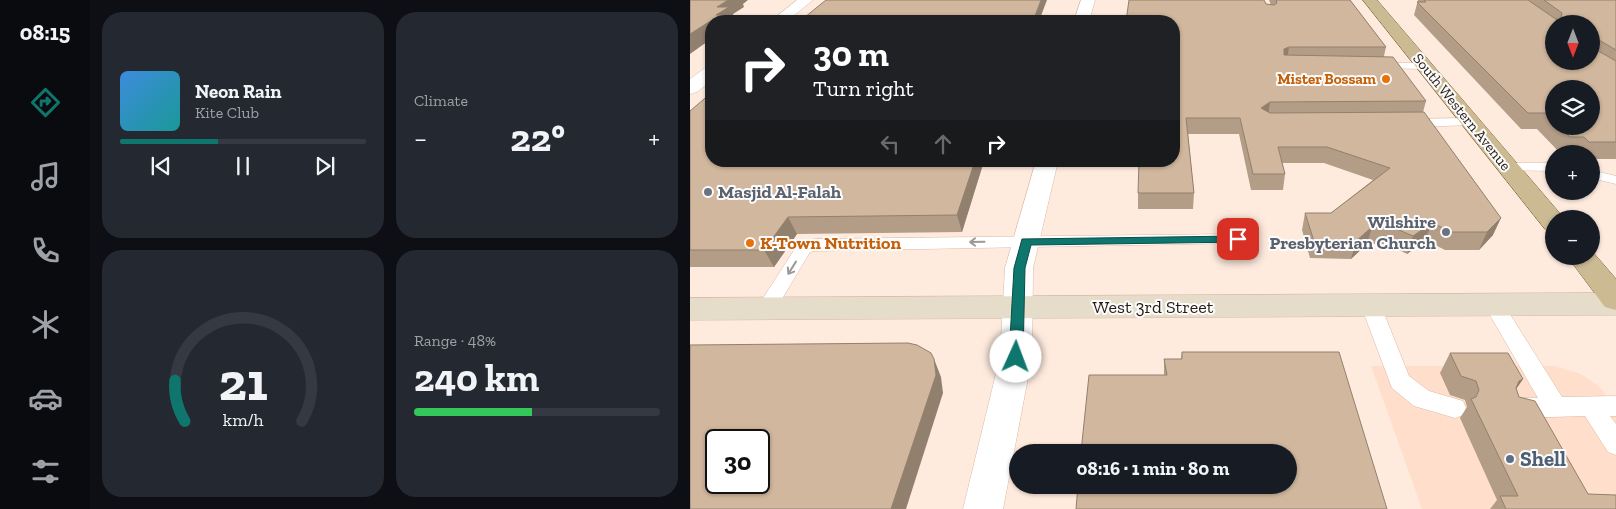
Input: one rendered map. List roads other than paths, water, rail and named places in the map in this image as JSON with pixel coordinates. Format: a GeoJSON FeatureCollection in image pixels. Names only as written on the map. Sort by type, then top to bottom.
{"type":"FeatureCollection","features":[{"type":"Feature","properties":{"kind":"main road","name":"South Western Avenue"},"geometry":{"type":"LineString","coordinates":[[1370,0],[1545,212]]}},
{"type":"Feature","properties":{"kind":"main road"},"geometry":{"type":"LineString","coordinates":[[1589,265],[1616,299]]}},
{"type":"Feature","properties":{"kind":"main road","name":"West 3rd Street"},"geometry":{"type":"LineString","coordinates":[[690,309],[1616,304]]}},
{"type":"Feature","properties":{"kind":"street"},"geometry":{"type":"LineString","coordinates":[[786,15],[806,0]]}},
{"type":"Feature","properties":{"kind":"street"},"geometry":{"type":"LineString","coordinates":[[1084,15],[1088,0]]}},
{"type":"Feature","properties":{"kind":"street"},"geometry":{"type":"LineString","coordinates":[[690,88],[705,77]]}},
{"type":"Feature","properties":{"kind":"street"},"geometry":{"type":"LineString","coordinates":[[983,509],[1016,357],[1019,268],[1045,167]]}},
{"type":"Feature","properties":{"kind":"lane"},"geometry":{"type":"LineString","coordinates":[[1362,66],[1424,66]]}},
{"type":"Feature","properties":{"kind":"lane"},"geometry":{"type":"LineString","coordinates":[[1397,122],[1471,122]]}},
{"type":"Feature","properties":{"kind":"lane"},"geometry":{"type":"LineString","coordinates":[[1508,167],[1545,167]]}},
{"type":"Feature","properties":{"kind":"lane"},"geometry":{"type":"LineString","coordinates":[[1600,176],[1616,180]]}},
{"type":"Feature","properties":{"kind":"lane"},"geometry":{"type":"LineString","coordinates":[[766,309],[804,248],[816,244],[1238,239]]}},
{"type":"Feature","properties":{"kind":"lane"},"geometry":{"type":"LineString","coordinates":[[1494,305],[1556,408]]}},
{"type":"Feature","properties":{"kind":"lane"},"geometry":{"type":"LineString","coordinates":[[1371,306],[1400,382],[1422,400],[1456,408]]}},
{"type":"Feature","properties":{"kind":"lane"},"geometry":{"type":"LineString","coordinates":[[1591,406],[1616,444]]}},
{"type":"Feature","properties":{"kind":"lane"},"geometry":{"type":"LineString","coordinates":[[1516,408],[1616,406]]}},
{"type":"Feature","properties":{"kind":"place","name":"Mister Bossam"},"geometry":{"type":"Point","coordinates":[1386,79]}},
{"type":"Feature","properties":{"kind":"place","name":"Masjid Al-Falah"},"geometry":{"type":"Point","coordinates":[708,192]}},
{"type":"Feature","properties":{"kind":"place","name":"Wilshire Presbyterian Church"},"geometry":{"type":"Point","coordinates":[1446,232]}},
{"type":"Feature","properties":{"kind":"place","name":"K-Town Nutrition"},"geometry":{"type":"Point","coordinates":[750,243]}},
{"type":"Feature","properties":{"kind":"place","name":"Shell"},"geometry":{"type":"Point","coordinates":[1510,459]}}]}
